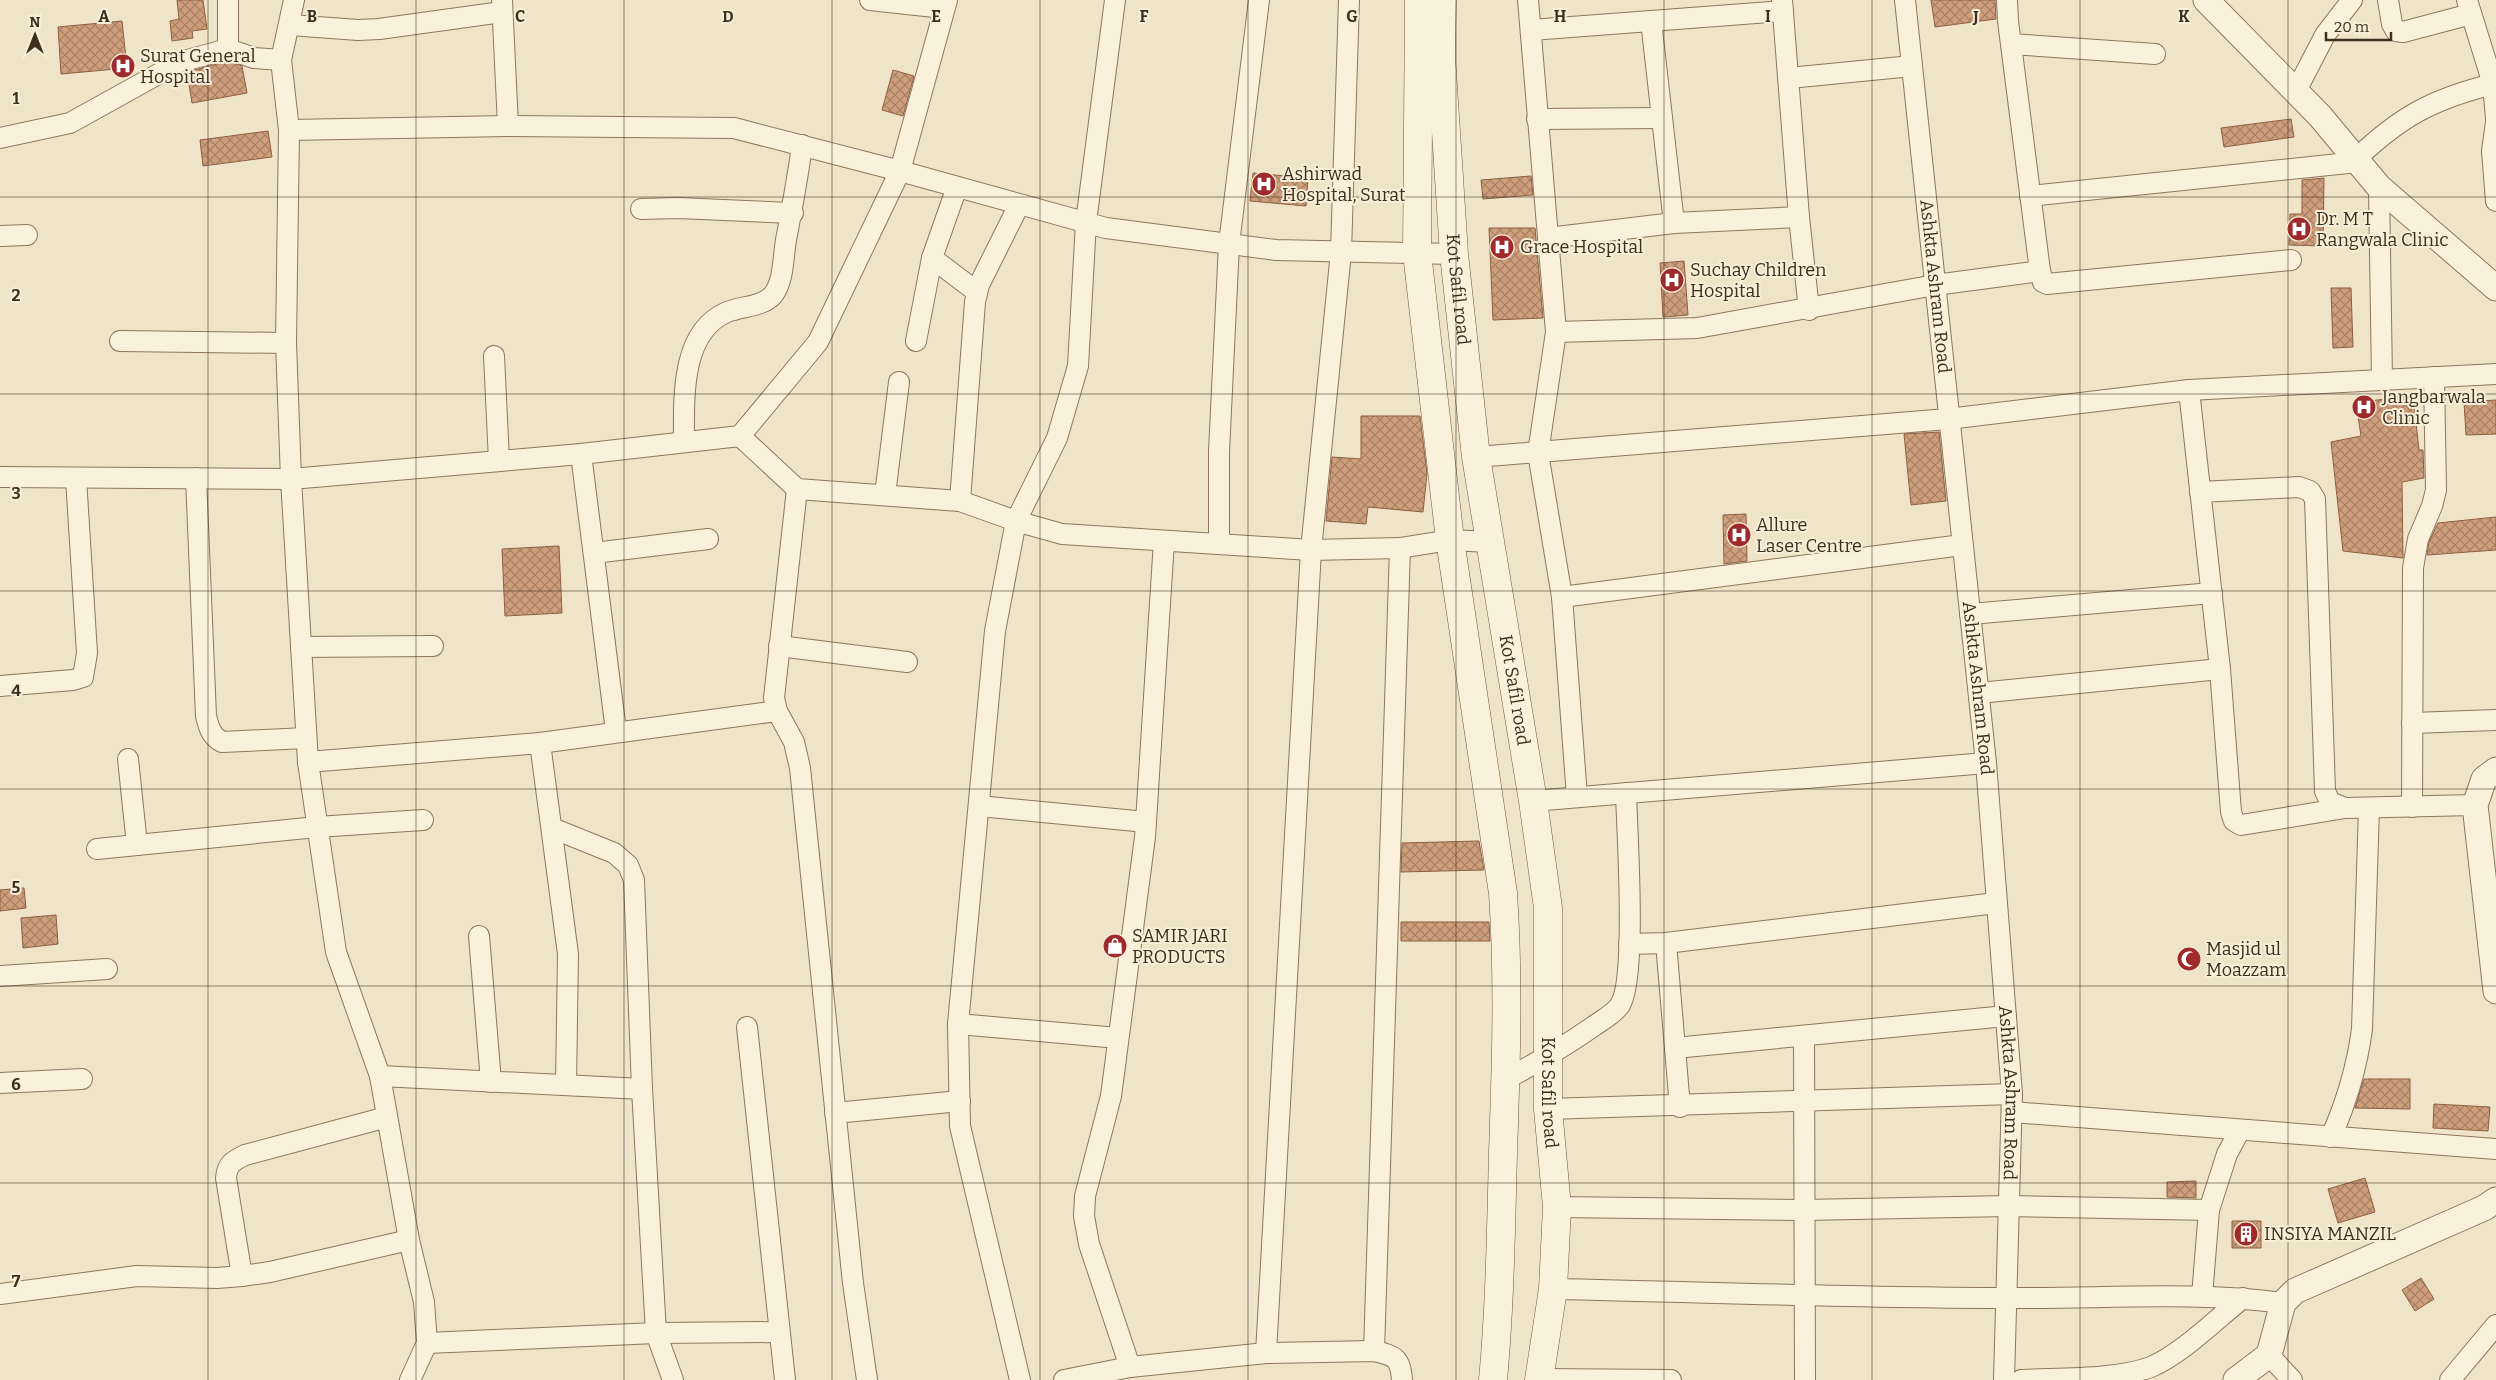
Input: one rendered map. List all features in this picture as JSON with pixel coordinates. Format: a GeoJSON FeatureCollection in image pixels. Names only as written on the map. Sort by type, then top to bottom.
{"type":"FeatureCollection","features":[{"type":"Feature","properties":{"kind":"main road","name":"Kot Safil road"},"geometry":{"type":"LineString","coordinates":[[1419,0],[1417,253],[1450,540],[1503,892],[1508,993],[1499,1290],[1494,1380]]}},
{"type":"Feature","properties":{"kind":"main road","name":"Kot Safil road"},"geometry":{"type":"LineString","coordinates":[[1442,0],[1441,56],[1454,254],[1476,457],[1548,908],[1548,1109],[1557,1208],[1553,1289],[1539,1379]]}},
{"type":"Feature","properties":{"kind":"street"},"geometry":{"type":"LineString","coordinates":[[228,0],[228,49]]}},
{"type":"Feature","properties":{"kind":"street"},"geometry":{"type":"LineString","coordinates":[[294,0],[290,25],[280,60],[289,130],[286,343],[291,479],[308,762],[336,952],[380,1076],[409,1240],[424,1302],[427,1343],[410,1380]]}},
{"type":"Feature","properties":{"kind":"street"},"geometry":{"type":"LineString","coordinates":[[0,477],[291,479],[581,454],[740,436],[818,342],[900,171],[946,4],[870,0]]}},
{"type":"Feature","properties":{"kind":"street"},"geometry":{"type":"LineString","coordinates":[[1020,1380],[960,1126],[958,1024],[996,631],[1016,521],[1057,438],[1078,366],[1086,222],[1114,0]]}},
{"type":"Feature","properties":{"kind":"street"},"geometry":{"type":"LineString","coordinates":[[1219,544],[1219,452],[1229,244],[1259,0]]}},
{"type":"Feature","properties":{"kind":"street"},"geometry":{"type":"LineString","coordinates":[[1266,1353],[1311,550],[1341,252],[1349,0]]}},
{"type":"Feature","properties":{"kind":"street"},"geometry":{"type":"LineString","coordinates":[[1528,0],[1536,119],[1556,332],[1538,453],[1562,597],[1577,797]]}},
{"type":"Feature","properties":{"kind":"street","name":"Ashkta Ashram Road"},"geometry":{"type":"LineString","coordinates":[[1905,0],[1986,763],[2006,1016],[2012,1103],[2008,1206],[2008,1298],[2004,1380]]}},
{"type":"Feature","properties":{"kind":"street"},"geometry":{"type":"LineString","coordinates":[[2007,0],[2030,196],[2043,282],[2047,284],[2291,260]]}},
{"type":"Feature","properties":{"kind":"street"},"geometry":{"type":"LineString","coordinates":[[2206,0],[2296,91],[2379,187],[2496,288]]}},
{"type":"Feature","properties":{"kind":"street"},"geometry":{"type":"LineString","coordinates":[[2296,91],[2325,35],[2352,0]]}},
{"type":"Feature","properties":{"kind":"street"},"geometry":{"type":"LineString","coordinates":[[2388,0],[2392,24],[2396,31],[2403,32],[2469,7],[2493,84],[2496,120],[2492,151],[2496,201]]}},
{"type":"Feature","properties":{"kind":"street"},"geometry":{"type":"LineString","coordinates":[[290,25],[358,30],[502,6],[508,126]]}},
{"type":"Feature","properties":{"kind":"street"},"geometry":{"type":"LineString","coordinates":[[1530,30],[1651,21],[1782,6],[1799,217],[1810,310]]}},
{"type":"Feature","properties":{"kind":"street"},"geometry":{"type":"LineString","coordinates":[[1651,21],[1674,222]]}},
{"type":"Feature","properties":{"kind":"street"},"geometry":{"type":"LineString","coordinates":[[2011,44],[2156,54]]}},
{"type":"Feature","properties":{"kind":"street"},"geometry":{"type":"LineString","coordinates":[[0,138],[70,123],[180,62],[228,49],[254,58],[280,60]]}},
{"type":"Feature","properties":{"kind":"street"},"geometry":{"type":"LineString","coordinates":[[1789,78],[1912,66]]}},
{"type":"Feature","properties":{"kind":"street"},"geometry":{"type":"LineString","coordinates":[[2030,196],[2357,161],[2385,132],[2418,110],[2454,94],[2493,84]]}},
{"type":"Feature","properties":{"kind":"street"},"geometry":{"type":"LineString","coordinates":[[1536,119],[1662,118]]}},
{"type":"Feature","properties":{"kind":"street"},"geometry":{"type":"LineString","coordinates":[[289,130],[508,126],[734,128],[900,171],[1106,228],[1276,250],[1454,254]]}},
{"type":"Feature","properties":{"kind":"street"},"geometry":{"type":"LineString","coordinates":[[684,442],[686,382],[693,350],[699,338],[716,318],[728,312],[766,301],[774,293],[779,282],[793,213],[802,145]]}},
{"type":"Feature","properties":{"kind":"street"},"geometry":{"type":"LineString","coordinates":[[916,341],[932,258],[957,187]]}},
{"type":"Feature","properties":{"kind":"street"},"geometry":{"type":"LineString","coordinates":[[2379,187],[2382,380]]}},
{"type":"Feature","properties":{"kind":"street"},"geometry":{"type":"LineString","coordinates":[[960,501],[972,319],[977,292],[1019,205]]}},
{"type":"Feature","properties":{"kind":"street"},"geometry":{"type":"LineString","coordinates":[[641,209],[678,208],[793,213]]}},
{"type":"Feature","properties":{"kind":"street"},"geometry":{"type":"LineString","coordinates":[[1548,238],[1674,222],[1799,217]]}},
{"type":"Feature","properties":{"kind":"street"},"geometry":{"type":"LineString","coordinates":[[0,236],[27,235]]}},
{"type":"Feature","properties":{"kind":"street"},"geometry":{"type":"LineString","coordinates":[[932,258],[977,292]]}},
{"type":"Feature","properties":{"kind":"street"},"geometry":{"type":"LineString","coordinates":[[1556,332],[1677,330],[1810,310],[1935,285],[2040,271]]}},
{"type":"Feature","properties":{"kind":"street"},"geometry":{"type":"LineString","coordinates":[[120,341],[286,343]]}},
{"type":"Feature","properties":{"kind":"street"},"geometry":{"type":"LineString","coordinates":[[494,356],[499,461]]}},
{"type":"Feature","properties":{"kind":"street"},"geometry":{"type":"LineString","coordinates":[[1476,457],[1948,419],[2189,390],[2496,374]]}},
{"type":"Feature","properties":{"kind":"street"},"geometry":{"type":"LineString","coordinates":[[2412,807],[2413,568],[2418,539],[2432,506],[2436,490],[2434,377]]}},
{"type":"Feature","properties":{"kind":"street"},"geometry":{"type":"LineString","coordinates":[[885,495],[899,382]]}},
{"type":"Feature","properties":{"kind":"street"},"geometry":{"type":"LineString","coordinates":[[2189,390],[2220,669],[2231,812],[2234,821],[2241,824],[2346,808],[2475,805]]}},
{"type":"Feature","properties":{"kind":"street"},"geometry":{"type":"LineString","coordinates":[[740,436],[797,489],[960,501],[1016,521],[1062,534],[1311,550],[1400,548],[1450,540],[1489,542]]}},
{"type":"Feature","properties":{"kind":"street"},"geometry":{"type":"LineString","coordinates":[[581,454],[616,732]]}},
{"type":"Feature","properties":{"kind":"street"},"geometry":{"type":"LineString","coordinates":[[0,686],[74,680],[82,677],[85,672],[87,653],[76,478]]}},
{"type":"Feature","properties":{"kind":"street"},"geometry":{"type":"LineString","coordinates":[[196,478],[206,716],[209,729],[214,738],[222,742],[306,738]]}},
{"type":"Feature","properties":{"kind":"street"},"geometry":{"type":"LineString","coordinates":[[2200,492],[2300,487],[2310,491],[2315,499],[2325,790],[2330,802],[2346,808]]}},
{"type":"Feature","properties":{"kind":"street"},"geometry":{"type":"LineString","coordinates":[[797,489],[774,684],[777,712],[794,742],[799,760],[853,1283],[867,1380]]}},
{"type":"Feature","properties":{"kind":"street"},"geometry":{"type":"LineString","coordinates":[[594,553],[708,539]]}},
{"type":"Feature","properties":{"kind":"street"},"geometry":{"type":"LineString","coordinates":[[1130,1367],[1089,1244],[1084,1216],[1086,1196],[1111,1096],[1146,822],[1164,541]]}},
{"type":"Feature","properties":{"kind":"street"},"geometry":{"type":"LineString","coordinates":[[1562,597],[1962,545]]}},
{"type":"Feature","properties":{"kind":"street"},"geometry":{"type":"LineString","coordinates":[[1374,1351],[1400,548]]}},
{"type":"Feature","properties":{"kind":"street"},"geometry":{"type":"LineString","coordinates":[[1970,614],[2212,593]]}},
{"type":"Feature","properties":{"kind":"street"},"geometry":{"type":"LineString","coordinates":[[301,647],[433,646]]}},
{"type":"Feature","properties":{"kind":"street"},"geometry":{"type":"LineString","coordinates":[[779,646],[907,662]]}},
{"type":"Feature","properties":{"kind":"street"},"geometry":{"type":"LineString","coordinates":[[1979,693],[2220,669]]}},
{"type":"Feature","properties":{"kind":"street"},"geometry":{"type":"LineString","coordinates":[[308,762],[540,743],[777,712]]}},
{"type":"Feature","properties":{"kind":"street"},"geometry":{"type":"LineString","coordinates":[[2412,722],[2496,720]]}},
{"type":"Feature","properties":{"kind":"street"},"geometry":{"type":"LineString","coordinates":[[540,743],[568,954],[566,1086]]}},
{"type":"Feature","properties":{"kind":"street"},"geometry":{"type":"LineString","coordinates":[[128,759],[136,845]]}},
{"type":"Feature","properties":{"kind":"street"},"geometry":{"type":"LineString","coordinates":[[1532,801],[1986,763]]}},
{"type":"Feature","properties":{"kind":"street"},"geometry":{"type":"LineString","coordinates":[[2496,770],[2484,780],[2475,805],[2496,991]]}},
{"type":"Feature","properties":{"kind":"street"},"geometry":{"type":"LineString","coordinates":[[1506,1079],[1548,1058],[1619,1007],[1625,996],[1629,944],[1626,793]]}},
{"type":"Feature","properties":{"kind":"street"},"geometry":{"type":"LineString","coordinates":[[979,806],[1146,822]]}},
{"type":"Feature","properties":{"kind":"street"},"geometry":{"type":"LineString","coordinates":[[2331,1137],[2346,1104],[2357,1064],[2362,1028],[2369,808]]}},
{"type":"Feature","properties":{"kind":"street"},"geometry":{"type":"LineString","coordinates":[[97,848],[318,827],[423,820]]}},
{"type":"Feature","properties":{"kind":"street"},"geometry":{"type":"LineString","coordinates":[[552,828],[614,853],[628,865],[634,880],[642,1089],[656,1333],[673,1380]]}},
{"type":"Feature","properties":{"kind":"street"},"geometry":{"type":"LineString","coordinates":[[1629,944],[1666,943],[1996,903]]}},
{"type":"Feature","properties":{"kind":"street"},"geometry":{"type":"LineString","coordinates":[[479,936],[491,1082]]}},
{"type":"Feature","properties":{"kind":"street"},"geometry":{"type":"LineString","coordinates":[[1666,943],[1680,1107]]}},
{"type":"Feature","properties":{"kind":"street"},"geometry":{"type":"LineString","coordinates":[[0,976],[107,969]]}},
{"type":"Feature","properties":{"kind":"street"},"geometry":{"type":"LineString","coordinates":[[1675,1048],[2006,1016]]}},
{"type":"Feature","properties":{"kind":"street"},"geometry":{"type":"LineString","coordinates":[[958,1024],[1118,1038]]}},
{"type":"Feature","properties":{"kind":"street"},"geometry":{"type":"LineString","coordinates":[[747,1027],[784,1380]]}},
{"type":"Feature","properties":{"kind":"street"},"geometry":{"type":"LineString","coordinates":[[1804,1036],[1805,1380]]}},
{"type":"Feature","properties":{"kind":"street"},"geometry":{"type":"LineString","coordinates":[[380,1076],[642,1089]]}},
{"type":"Feature","properties":{"kind":"street"},"geometry":{"type":"LineString","coordinates":[[0,1083],[82,1079]]}},
{"type":"Feature","properties":{"kind":"street"},"geometry":{"type":"LineString","coordinates":[[835,1113],[960,1101]]}},
{"type":"Feature","properties":{"kind":"street"},"geometry":{"type":"LineString","coordinates":[[1548,1109],[1680,1107],[1804,1101],[2012,1103],[2240,1130],[2496,1149]]}},
{"type":"Feature","properties":{"kind":"street"},"geometry":{"type":"LineString","coordinates":[[242,1276],[226,1168],[232,1162],[245,1155],[387,1117]]}},
{"type":"Feature","properties":{"kind":"street"},"geometry":{"type":"LineString","coordinates":[[2202,1296],[2209,1210],[2227,1154],[2240,1130]]}},
{"type":"Feature","properties":{"kind":"street"},"geometry":{"type":"LineString","coordinates":[[2236,1380],[2269,1355],[2283,1303],[2295,1291],[2484,1208],[2496,1200]]}},
{"type":"Feature","properties":{"kind":"street"},"geometry":{"type":"LineString","coordinates":[[1557,1208],[1804,1210],[2008,1206],[2209,1210]]}},
{"type":"Feature","properties":{"kind":"street"},"geometry":{"type":"LineString","coordinates":[[0,1294],[137,1276],[218,1278],[242,1276],[270,1272],[409,1240]]}},
{"type":"Feature","properties":{"kind":"street"},"geometry":{"type":"LineString","coordinates":[[1553,1289],[2008,1298],[2202,1296],[2243,1298],[2283,1303]]}},
{"type":"Feature","properties":{"kind":"street"},"geometry":{"type":"LineString","coordinates":[[2021,1380],[2117,1376],[2152,1367],[2172,1356],[2243,1298]]}},
{"type":"Feature","properties":{"kind":"street"},"geometry":{"type":"LineString","coordinates":[[2450,1380],[2496,1325]]}},
{"type":"Feature","properties":{"kind":"street"},"geometry":{"type":"LineString","coordinates":[[427,1343],[656,1333],[779,1332]]}},
{"type":"Feature","properties":{"kind":"street"},"geometry":{"type":"LineString","coordinates":[[1064,1380],[1130,1367],[1266,1353],[1374,1351],[1391,1355],[1398,1361],[1402,1380]]}},
{"type":"Feature","properties":{"kind":"street"},"geometry":{"type":"LineString","coordinates":[[2269,1355],[2292,1380]]}},
{"type":"Feature","properties":{"kind":"street"},"geometry":{"type":"LineString","coordinates":[[1539,1379],[1672,1380]]}},
{"type":"Feature","properties":{"kind":"building"},"geometry":{"type":"Polygon","coordinates":[[[177,0],[203,0],[207,29],[192,31],[193,38],[172,41],[170,21],[179,19],[177,0]]]}},
{"type":"Feature","properties":{"kind":"building"},"geometry":{"type":"Polygon","coordinates":[[[1931,0],[1995,0],[1996,19],[1935,27],[1931,0]]]}},
{"type":"Feature","properties":{"kind":"building"},"geometry":{"type":"Polygon","coordinates":[[[122,21],[127,68],[61,74],[58,27],[122,21]]]}},
{"type":"Feature","properties":{"kind":"building"},"geometry":{"type":"Polygon","coordinates":[[[228,61],[242,66],[247,93],[192,103],[187,72],[228,61]]]}},
{"type":"Feature","properties":{"kind":"building"},"geometry":{"type":"Polygon","coordinates":[[[893,70],[914,76],[903,116],[882,110],[893,70]]]}},
{"type":"Feature","properties":{"kind":"building"},"geometry":{"type":"Polygon","coordinates":[[[2291,119],[2294,137],[2224,147],[2221,128],[2291,119]]]}},
{"type":"Feature","properties":{"kind":"building"},"geometry":{"type":"Polygon","coordinates":[[[268,131],[272,157],[203,166],[200,140],[268,131]]]}},
{"type":"Feature","properties":{"kind":"building"},"geometry":{"type":"Polygon","coordinates":[[[1253,173],[1308,178],[1306,206],[1250,201],[1253,173]]]}},
{"type":"Feature","properties":{"kind":"building"},"geometry":{"type":"Polygon","coordinates":[[[1531,176],[1533,195],[1483,199],[1481,180],[1531,176]]]}},
{"type":"Feature","properties":{"kind":"building"},"geometry":{"type":"Polygon","coordinates":[[[2324,178],[2323,246],[2289,245],[2290,214],[2302,214],[2302,180],[2324,178]]]}},
{"type":"Feature","properties":{"kind":"building"},"geometry":{"type":"Polygon","coordinates":[[[1489,228],[1535,228],[1543,318],[1493,320],[1489,228]]]}},
{"type":"Feature","properties":{"kind":"building"},"geometry":{"type":"Polygon","coordinates":[[[1684,261],[1688,315],[1663,317],[1660,263],[1684,261]]]}},
{"type":"Feature","properties":{"kind":"building"},"geometry":{"type":"Polygon","coordinates":[[[2331,288],[2351,288],[2353,347],[2333,348],[2331,288]]]}},
{"type":"Feature","properties":{"kind":"building"},"geometry":{"type":"Polygon","coordinates":[[[2413,395],[2419,450],[2423,450],[2424,478],[2402,482],[2403,558],[2343,551],[2331,442],[2361,436],[2356,403],[2413,395]]]}},
{"type":"Feature","properties":{"kind":"building"},"geometry":{"type":"Polygon","coordinates":[[[2496,400],[2496,434],[2466,435],[2464,402],[2496,400]]]}},
{"type":"Feature","properties":{"kind":"building"},"geometry":{"type":"Polygon","coordinates":[[[1361,416],[1420,416],[1427,474],[1423,512],[1368,507],[1366,524],[1326,521],[1332,457],[1361,459],[1361,416]]]}},
{"type":"Feature","properties":{"kind":"building"},"geometry":{"type":"Polygon","coordinates":[[[1939,432],[1946,501],[1911,505],[1904,434],[1939,432]]]}},
{"type":"Feature","properties":{"kind":"building"},"geometry":{"type":"Polygon","coordinates":[[[1746,514],[1747,561],[1724,564],[1723,515],[1746,514]]]}},
{"type":"Feature","properties":{"kind":"building"},"geometry":{"type":"Polygon","coordinates":[[[2496,517],[2496,550],[2427,555],[2429,542],[2438,523],[2496,517]]]}},
{"type":"Feature","properties":{"kind":"building"},"geometry":{"type":"Polygon","coordinates":[[[559,546],[562,613],[505,616],[502,549],[559,546]]]}},
{"type":"Feature","properties":{"kind":"building"},"geometry":{"type":"Polygon","coordinates":[[[1479,841],[1484,870],[1401,872],[1402,843],[1479,841]]]}},
{"type":"Feature","properties":{"kind":"building"},"geometry":{"type":"Polygon","coordinates":[[[24,888],[26,908],[0,911],[0,890],[24,888]]]}},
{"type":"Feature","properties":{"kind":"building"},"geometry":{"type":"Polygon","coordinates":[[[56,915],[58,944],[23,948],[21,918],[56,915]]]}},
{"type":"Feature","properties":{"kind":"building"},"geometry":{"type":"Polygon","coordinates":[[[1401,922],[1489,922],[1490,941],[1401,941],[1401,922]]]}},
{"type":"Feature","properties":{"kind":"building"},"geometry":{"type":"Polygon","coordinates":[[[2364,1079],[2410,1079],[2410,1109],[2355,1108],[2364,1079]]]}},
{"type":"Feature","properties":{"kind":"building"},"geometry":{"type":"Polygon","coordinates":[[[2434,1104],[2490,1107],[2488,1131],[2433,1128],[2434,1104]]]}},
{"type":"Feature","properties":{"kind":"building"},"geometry":{"type":"Polygon","coordinates":[[[2365,1178],[2375,1212],[2338,1223],[2328,1189],[2365,1178]]]}},
{"type":"Feature","properties":{"kind":"building"},"geometry":{"type":"Polygon","coordinates":[[[2196,1181],[2196,1198],[2167,1197],[2167,1182],[2196,1181]]]}},
{"type":"Feature","properties":{"kind":"building","name":"INSIYA MANZIL"},"geometry":{"type":"Polygon","coordinates":[[[2232,1221],[2261,1221],[2261,1248],[2232,1248],[2232,1221]]]}},
{"type":"Feature","properties":{"kind":"building"},"geometry":{"type":"Polygon","coordinates":[[[2421,1278],[2434,1299],[2415,1311],[2402,1290],[2421,1278]]]}},
{"type":"Feature","properties":{"kind":"place","name":"Surat General Hospital"},"geometry":{"type":"Point","coordinates":[123,66]}},
{"type":"Feature","properties":{"kind":"place","name":"Ashirwad Hospital, Surat"},"geometry":{"type":"Point","coordinates":[1264,184]}},
{"type":"Feature","properties":{"kind":"place","name":"Dr. M T Rangwala Clinic"},"geometry":{"type":"Point","coordinates":[2299,229]}},
{"type":"Feature","properties":{"kind":"place","name":"Grace Hospital"},"geometry":{"type":"Point","coordinates":[1502,247]}},
{"type":"Feature","properties":{"kind":"place","name":"Suchay Children Hospital"},"geometry":{"type":"Point","coordinates":[1672,280]}},
{"type":"Feature","properties":{"kind":"place","name":"Jangbarwala Clinic"},"geometry":{"type":"Point","coordinates":[2364,407]}},
{"type":"Feature","properties":{"kind":"place","name":"Allure Laser Centre"},"geometry":{"type":"Point","coordinates":[1739,535]}},
{"type":"Feature","properties":{"kind":"place","name":"SAMIR JARI PRODUCTS"},"geometry":{"type":"Point","coordinates":[1115,946]}},
{"type":"Feature","properties":{"kind":"place","name":"Masjid ul Moazzam"},"geometry":{"type":"Point","coordinates":[2189,959]}},
{"type":"Feature","properties":{"kind":"place","name":"INSIYA MANZIL"},"geometry":{"type":"Point","coordinates":[2246,1234]}}]}
